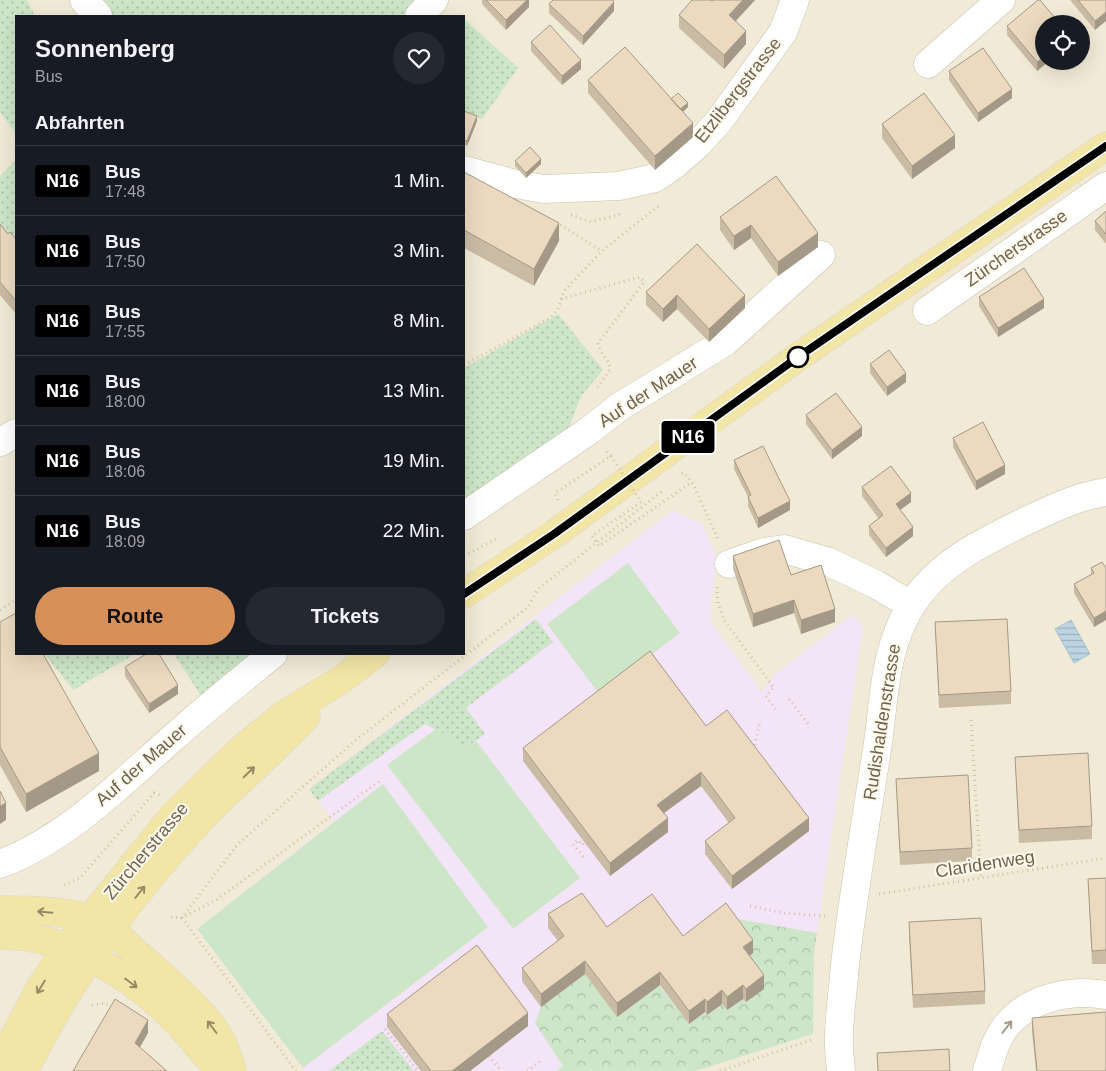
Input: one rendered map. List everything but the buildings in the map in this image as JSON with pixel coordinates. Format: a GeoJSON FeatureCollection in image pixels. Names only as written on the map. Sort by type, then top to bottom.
{"type":"FeatureCollection","features":[{"type":"Feature","properties":{"kind":"main road","name":"Zürcherstrasse"},"geometry":{"type":"LineString","coordinates":[[465,593],[554,534],[798,357],[1106,146]]}},
{"type":"Feature","properties":{"kind":"main road","name":"Zürcherstrasse"},"geometry":{"type":"LineString","coordinates":[[0,1064],[40,988],[79,952],[172,817],[237,753],[282,716],[339,681],[374,655]]}},
{"type":"Feature","properties":{"kind":"main road"},"geometry":{"type":"LineString","coordinates":[[0,910],[57,913],[100,924],[172,983],[197,1008],[222,1042],[232,1071]]}},
{"type":"Feature","properties":{"kind":"main road"},"geometry":{"type":"LineString","coordinates":[[0,935],[53,941],[79,952],[125,979],[156,1002],[179,1024],[208,1059],[223,1071]]}},
{"type":"Feature","properties":{"kind":"main road","name":"Zürcherstrasse"},"geometry":{"type":"LineString","coordinates":[[24,1071],[79,952]]}},
{"type":"Feature","properties":{"kind":"street"},"geometry":{"type":"LineString","coordinates":[[84,0],[97,15]]}},
{"type":"Feature","properties":{"kind":"street"},"geometry":{"type":"LineString","coordinates":[[420,15],[434,0]]}},
{"type":"Feature","properties":{"kind":"street","name":"Etzlibergstrasse"},"geometry":{"type":"LineString","coordinates":[[465,170],[515,184],[544,189],[619,186],[655,178],[674,165],[698,144],[719,121],[783,32],[795,0]]}},
{"type":"Feature","properties":{"kind":"street"},"geometry":{"type":"LineString","coordinates":[[928,64],[1001,0]]}},
{"type":"Feature","properties":{"kind":"street","name":"Zürcherstrasse"},"geometry":{"type":"LineString","coordinates":[[927,311],[1106,186]]}},
{"type":"Feature","properties":{"kind":"street","name":"Auf der Mauer"},"geometry":{"type":"LineString","coordinates":[[465,515],[590,430],[619,407],[725,342],[821,255]]}},
{"type":"Feature","properties":{"kind":"street"},"geometry":{"type":"LineString","coordinates":[[0,442],[15,434]]}},
{"type":"Feature","properties":{"kind":"street","name":"Rudishaldenstrasse"},"geometry":{"type":"LineString","coordinates":[[840,1071],[838,1034],[852,903],[877,752],[885,677],[892,645],[911,605],[934,577],[962,554],[1001,533],[1069,501],[1089,494],[1106,492]]}},
{"type":"Feature","properties":{"kind":"street"},"geometry":{"type":"LineString","coordinates":[[729,564],[764,552],[784,549],[829,562],[875,584],[911,605]]}},
{"type":"Feature","properties":{"kind":"street","name":"Auf der Mauer"},"geometry":{"type":"LineString","coordinates":[[0,864],[55,836],[94,807],[187,725],[273,655]]}},
{"type":"Feature","properties":{"kind":"street"},"geometry":{"type":"LineString","coordinates":[[987,1071],[994,1046],[1007,1025],[1026,1007],[1052,997],[1091,992],[1106,994]]}},
{"type":"Feature","properties":{"kind":"path"},"geometry":{"type":"LineString","coordinates":[[465,364],[550,317],[558,309],[564,291],[602,251],[662,204]]}},
{"type":"Feature","properties":{"kind":"path"},"geometry":{"type":"LineString","coordinates":[[552,220],[602,251]]}},
{"type":"Feature","properties":{"kind":"path"},"geometry":{"type":"LineString","coordinates":[[561,299],[640,277],[644,282],[598,343],[598,349],[610,362],[610,369],[591,398]]}},
{"type":"Feature","properties":{"kind":"path"},"geometry":{"type":"LineString","coordinates":[[559,500],[556,494],[611,456],[641,502],[592,536],[599,546],[692,482]]}},
{"type":"Feature","properties":{"kind":"path"},"geometry":{"type":"LineString","coordinates":[[676,479],[684,473],[692,482],[729,564],[717,587],[718,603],[724,620],[774,688],[766,696],[776,710]]}},
{"type":"Feature","properties":{"kind":"path"},"geometry":{"type":"LineString","coordinates":[[182,918],[237,845],[357,740],[528,607],[538,589],[669,485]]}},
{"type":"Feature","properties":{"kind":"path"},"geometry":{"type":"LineString","coordinates":[[0,610],[15,601]]}},
{"type":"Feature","properties":{"kind":"path"},"geometry":{"type":"LineString","coordinates":[[789,700],[808,725]]}},
{"type":"Feature","properties":{"kind":"path"},"geometry":{"type":"LineString","coordinates":[[971,720],[981,879]]}},
{"type":"Feature","properties":{"kind":"path"},"geometry":{"type":"LineString","coordinates":[[754,751],[760,722]]}},
{"type":"Feature","properties":{"kind":"path"},"geometry":{"type":"LineString","coordinates":[[171,918],[182,918],[216,900],[380,780]]}},
{"type":"Feature","properties":{"kind":"path"},"geometry":{"type":"LineString","coordinates":[[64,885],[80,878],[154,793],[165,796]]}},
{"type":"Feature","properties":{"kind":"path"},"geometry":{"type":"LineString","coordinates":[[583,857],[573,844],[578,840],[582,844],[584,842]]}},
{"type":"Feature","properties":{"kind":"path","name":"Claridenweg"},"geometry":{"type":"LineString","coordinates":[[878,894],[1106,858]]}},
{"type":"Feature","properties":{"kind":"path"},"geometry":{"type":"LineString","coordinates":[[73,882],[75,886]]}},
{"type":"Feature","properties":{"kind":"path"},"geometry":{"type":"LineString","coordinates":[[750,906],[784,913],[825,916]]}},
{"type":"Feature","properties":{"kind":"path"},"geometry":{"type":"LineString","coordinates":[[182,918],[296,1071]]}},
{"type":"Feature","properties":{"kind":"path"},"geometry":{"type":"LineString","coordinates":[[92,1005],[105,1003],[114,1007]]}},
{"type":"Feature","properties":{"kind":"path"},"geometry":{"type":"LineString","coordinates":[[385,1029],[418,1071]]}},
{"type":"Feature","properties":{"kind":"path"},"geometry":{"type":"LineString","coordinates":[[720,1071],[814,1039]]}},
{"type":"Feature","properties":{"kind":"path"},"geometry":{"type":"LineString","coordinates":[[489,1056],[501,1071]]}},
{"type":"Feature","properties":{"kind":"path"},"geometry":{"type":"LineString","coordinates":[[527,1071],[543,1059]]}},
{"type":"Feature","properties":{"kind":"shaded area"},"geometry":{"type":"Polygon","coordinates":[[[0,0],[1106,0],[1106,1071],[0,1071],[0,0]]]}},
{"type":"Feature","properties":{"kind":"shaded area"},"geometry":{"type":"Polygon","coordinates":[[[673,510],[702,524],[716,556],[710,621],[762,692],[775,674],[853,614],[863,628],[814,952],[813,1034],[695,1071],[305,1071],[197,929],[334,821],[309,789],[673,510]]]}},
{"type":"Feature","properties":{"kind":"green space"},"geometry":{"type":"Polygon","coordinates":[[[0,0],[27,0],[34,15],[15,15],[15,133],[0,112],[0,0]]]}},
{"type":"Feature","properties":{"kind":"green space"},"geometry":{"type":"Polygon","coordinates":[[[101,0],[423,0],[408,15],[108,15],[101,0]]]}},
{"type":"Feature","properties":{"kind":"green space"},"geometry":{"type":"Polygon","coordinates":[[[465,20],[518,68],[482,119],[465,112],[465,20]]]}},
{"type":"Feature","properties":{"kind":"green space"},"geometry":{"type":"Polygon","coordinates":[[[15,161],[15,236],[9,240],[0,230],[0,176],[15,161]]]}},
{"type":"Feature","properties":{"kind":"green space"},"geometry":{"type":"Polygon","coordinates":[[[558,314],[603,370],[581,396],[569,428],[465,504],[465,367],[558,314]]]}},
{"type":"Feature","properties":{"kind":"green space"},"geometry":{"type":"Polygon","coordinates":[[[628,563],[680,633],[599,694],[547,624],[628,563]]]}},
{"type":"Feature","properties":{"kind":"green space"},"geometry":{"type":"Polygon","coordinates":[[[536,619],[553,642],[466,708],[485,734],[467,747],[425,724],[318,801],[309,789],[536,619]]]}},
{"type":"Feature","properties":{"kind":"green space"},"geometry":{"type":"Polygon","coordinates":[[[46,655],[133,655],[73,690],[46,655]]]}},
{"type":"Feature","properties":{"kind":"green space"},"geometry":{"type":"Polygon","coordinates":[[[175,655],[258,655],[201,696],[175,655]]]}},
{"type":"Feature","properties":{"kind":"green space"},"geometry":{"type":"Polygon","coordinates":[[[436,729],[467,747],[476,741],[580,878],[513,929],[387,765],[436,729]]]}},
{"type":"Feature","properties":{"kind":"green space"},"geometry":{"type":"Polygon","coordinates":[[[383,784],[488,927],[303,1068],[197,929],[383,784]]]}},
{"type":"Feature","properties":{"kind":"green space"},"geometry":{"type":"Polygon","coordinates":[[[726,917],[817,933],[814,952],[813,1034],[695,1071],[556,1071],[563,1066],[535,1023],[541,1007],[585,974],[617,1016],[659,985],[689,1024],[705,1012],[707,1015],[722,1004],[727,1010],[743,999],[746,1002],[743,960],[753,953],[726,917]]]}},
{"type":"Feature","properties":{"kind":"green space"},"geometry":{"type":"Polygon","coordinates":[[[382,1031],[414,1071],[329,1071],[382,1031]]]}},
{"type":"Feature","properties":{"kind":"water"},"geometry":{"type":"Polygon","coordinates":[[[1071,620],[1090,654],[1074,663],[1055,629],[1071,620]]]}},
{"type":"Feature","properties":{"kind":"bus line","name":"N16"},"geometry":{"type":"LineString","coordinates":[[465,593],[554,534],[798,357],[1106,146]]}}]}
